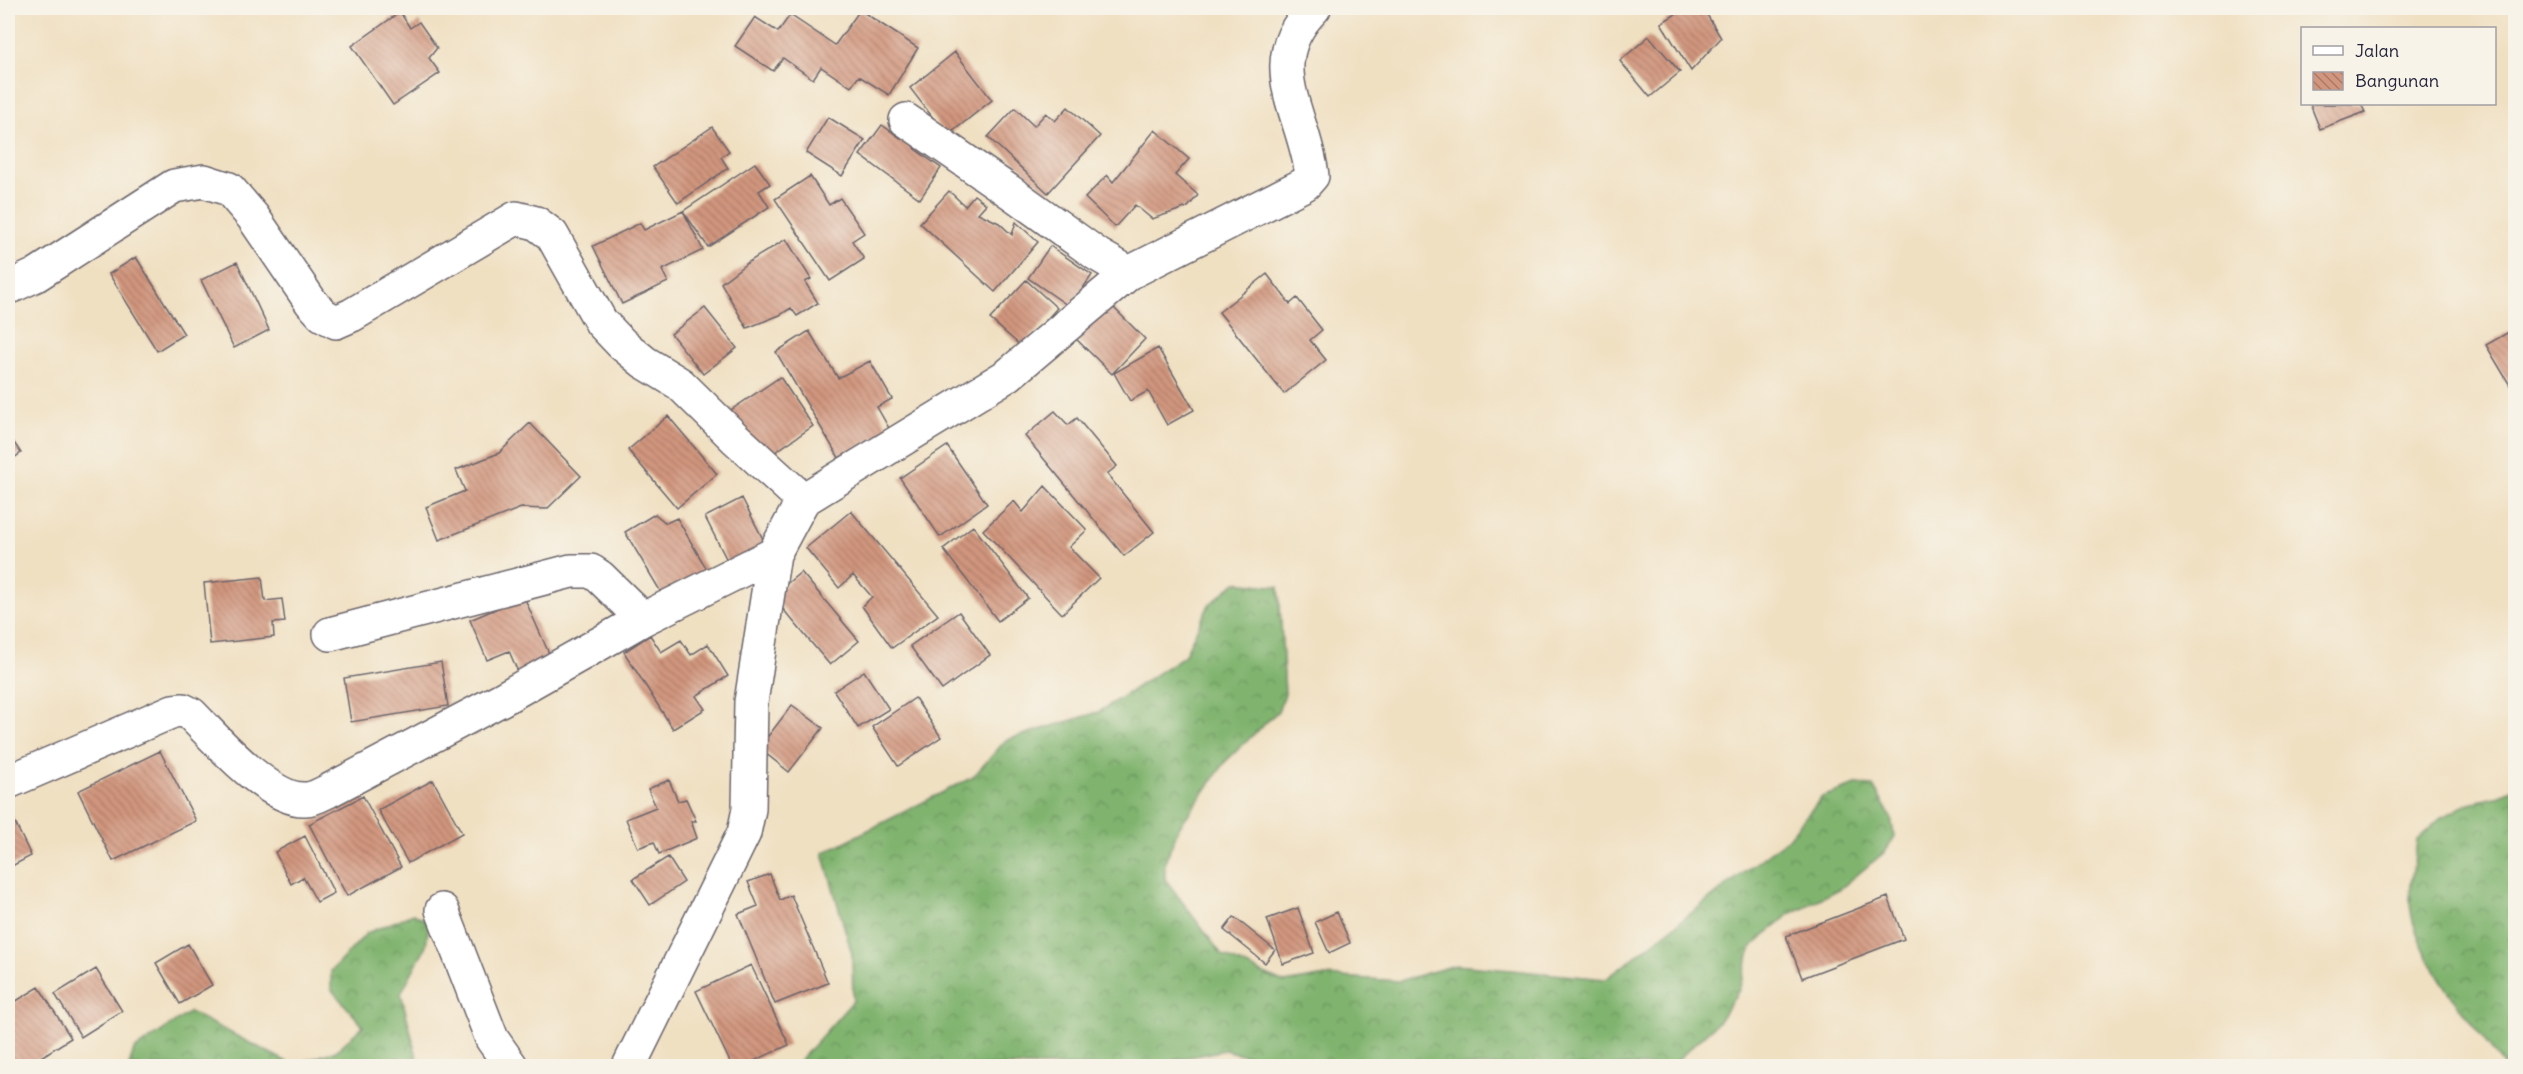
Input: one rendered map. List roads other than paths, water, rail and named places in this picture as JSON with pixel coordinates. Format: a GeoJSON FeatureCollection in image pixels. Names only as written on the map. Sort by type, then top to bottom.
{"type":"FeatureCollection","features":[{"type":"Feature","properties":{"kind":"street"},"geometry":{"type":"LineString","coordinates":[[629,1066],[744,833],[749,808],[751,702],[774,554],[803,500],[1008,375],[1129,273],[1305,184],[1312,176],[1296,112],[1287,90],[1287,65],[1291,39],[1314,8]]}},
{"type":"Feature","properties":{"kind":"street"},"geometry":{"type":"LineString","coordinates":[[906,120],[1098,255],[1129,273]]}},
{"type":"Feature","properties":{"kind":"street"},"geometry":{"type":"LineString","coordinates":[[8,285],[12,286],[36,274],[174,186],[204,181],[229,189],[254,217],[310,302],[323,315],[336,322],[352,315],[516,218],[536,223],[552,235],[601,322],[622,344],[644,362],[681,384],[735,438],[803,500]]}},
{"type":"Feature","properties":{"kind":"street"},"geometry":{"type":"LineString","coordinates":[[8,782],[173,711],[183,710],[191,714],[250,774],[289,796],[306,799],[328,791],[502,699],[643,619],[774,554]]}},
{"type":"Feature","properties":{"kind":"street"},"geometry":{"type":"LineString","coordinates":[[330,634],[571,571],[591,571],[643,619]]}},
{"type":"Feature","properties":{"kind":"street"},"geometry":{"type":"LineString","coordinates":[[442,910],[492,1039],[511,1066]]}}]}
